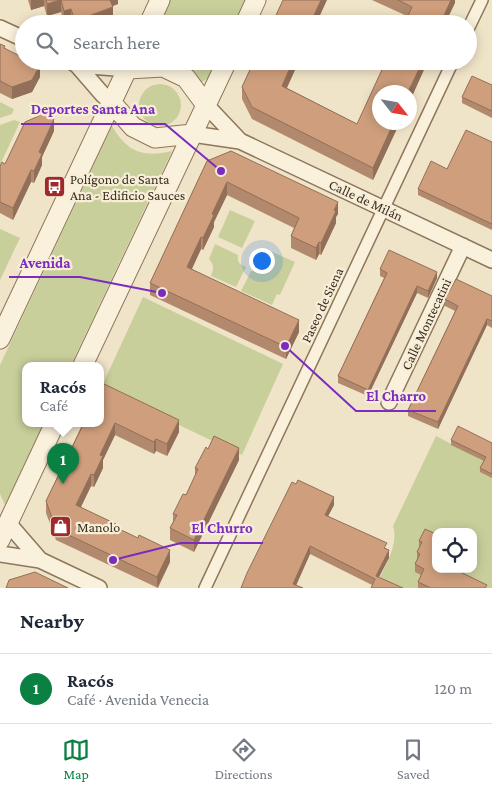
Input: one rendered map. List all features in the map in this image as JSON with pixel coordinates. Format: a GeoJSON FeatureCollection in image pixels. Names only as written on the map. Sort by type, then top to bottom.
{"type":"FeatureCollection","features":[{"type":"Feature","properties":{"kind":"street"},"geometry":{"type":"LineString","coordinates":[[153,15],[160,0]]}},
{"type":"Feature","properties":{"kind":"street"},"geometry":{"type":"LineString","coordinates":[[249,15],[256,0]]}},
{"type":"Feature","properties":{"kind":"street"},"geometry":{"type":"LineString","coordinates":[[475,15],[482,0]]}},
{"type":"Feature","properties":{"kind":"street"},"geometry":{"type":"LineString","coordinates":[[0,28],[15,35]]}},
{"type":"Feature","properties":{"kind":"street"},"geometry":{"type":"LineString","coordinates":[[79,70],[133,127],[155,138],[192,134]]}},
{"type":"Feature","properties":{"kind":"street"},"geometry":{"type":"LineString","coordinates":[[0,339],[127,70]]}},
{"type":"Feature","properties":{"kind":"street"},"geometry":{"type":"LineString","coordinates":[[170,70],[186,78],[206,105]]}},
{"type":"Feature","properties":{"kind":"street"},"geometry":{"type":"LineString","coordinates":[[84,362],[223,70]]}},
{"type":"Feature","properties":{"kind":"street","name":"Paseo de Siena"},"geometry":{"type":"LineString","coordinates":[[205,588],[449,70]]}},
{"type":"Feature","properties":{"kind":"street","name":"Calle de Milán"},"geometry":{"type":"LineString","coordinates":[[206,105],[240,141]]}},
{"type":"Feature","properties":{"kind":"street","name":"Calle de Milán"},"geometry":{"type":"LineString","coordinates":[[192,134],[240,141],[492,260]]}},
{"type":"Feature","properties":{"kind":"street","name":"Calle Montecatini"},"geometry":{"type":"LineString","coordinates":[[389,402],[463,246]]}},
{"type":"Feature","properties":{"kind":"street"},"geometry":{"type":"LineString","coordinates":[[40,560],[3,526],[53,427]]}},
{"type":"Feature","properties":{"kind":"street"},"geometry":{"type":"LineString","coordinates":[[0,554],[40,560],[99,588]]}},
{"type":"Feature","properties":{"kind":"green space"},"geometry":{"type":"Polygon","coordinates":[[[169,0],[245,0],[238,15],[162,15],[169,0]]]}},
{"type":"Feature","properties":{"kind":"green space"},"geometry":{"type":"Polygon","coordinates":[[[189,70],[212,70],[208,78],[201,83],[189,70]]]}},
{"type":"Feature","properties":{"kind":"green space"},"geometry":{"type":"Polygon","coordinates":[[[164,84],[172,87],[178,93],[181,105],[178,117],[172,123],[156,126],[148,123],[142,117],[139,101],[142,93],[148,87],[164,84]]]}},
{"type":"Feature","properties":{"kind":"green space"},"geometry":{"type":"Polygon","coordinates":[[[0,102],[14,109],[12,114],[0,118],[0,102]]]}},
{"type":"Feature","properties":{"kind":"green space"},"geometry":{"type":"Polygon","coordinates":[[[14,120],[20,122],[0,165],[0,125],[14,120]]]}},
{"type":"Feature","properties":{"kind":"green space"},"geometry":{"type":"Polygon","coordinates":[[[112,126],[124,142],[137,151],[152,154],[172,151],[72,362],[22,362],[22,427],[42,427],[5,505],[0,494],[0,365],[112,126]]]}},
{"type":"Feature","properties":{"kind":"green space"},"geometry":{"type":"Polygon","coordinates":[[[230,210],[255,221],[242,248],[218,237],[230,210]]]}},
{"type":"Feature","properties":{"kind":"green space"},"geometry":{"type":"Polygon","coordinates":[[[0,229],[20,238],[0,280],[0,229]]]}},
{"type":"Feature","properties":{"kind":"green space"},"geometry":{"type":"Polygon","coordinates":[[[215,244],[238,255],[239,262],[246,267],[236,287],[211,276],[213,267],[209,259],[215,244]]]}},
{"type":"Feature","properties":{"kind":"green space"},"geometry":{"type":"Polygon","coordinates":[[[270,251],[295,262],[280,295],[277,294],[272,305],[241,291],[251,271],[257,271],[263,267],[270,251]]]}},
{"type":"Feature","properties":{"kind":"green space"},"geometry":{"type":"Polygon","coordinates":[[[143,297],[283,364],[242,455],[104,389],[104,382],[143,297]]]}},
{"type":"Feature","properties":{"kind":"green space"},"geometry":{"type":"Polygon","coordinates":[[[436,436],[486,462],[492,478],[492,588],[386,588],[377,583],[393,548],[393,526],[436,436]]]}},
{"type":"Feature","properties":{"kind":"building"},"geometry":{"type":"Polygon","coordinates":[[[46,0],[60,0],[47,4],[46,0]]]}},
{"type":"Feature","properties":{"kind":"building"},"geometry":{"type":"Polygon","coordinates":[[[61,0],[110,0],[113,7],[91,15],[73,15],[71,9],[64,11],[61,0]]]}},
{"type":"Feature","properties":{"kind":"building"},"geometry":{"type":"Polygon","coordinates":[[[283,0],[321,0],[314,15],[276,15],[283,0]]]}},
{"type":"Feature","properties":{"kind":"building"},"geometry":{"type":"Polygon","coordinates":[[[398,0],[451,0],[444,15],[408,15],[412,7],[398,0]]]}},
{"type":"Feature","properties":{"kind":"building"},"geometry":{"type":"Polygon","coordinates":[[[0,44],[15,54],[15,70],[37,70],[32,80],[12,87],[0,81],[0,44]]]}},
{"type":"Feature","properties":{"kind":"building"},"geometry":{"type":"Polygon","coordinates":[[[250,70],[289,70],[282,86],[357,124],[372,91],[372,130],[390,130],[373,168],[252,107],[242,87],[250,70]]]}},
{"type":"Feature","properties":{"kind":"building"},"geometry":{"type":"Polygon","coordinates":[[[382,70],[419,70],[411,85],[375,85],[382,70]]]}},
{"type":"Feature","properties":{"kind":"building"},"geometry":{"type":"Polygon","coordinates":[[[472,76],[492,85],[492,111],[462,97],[472,76]]]}},
{"type":"Feature","properties":{"kind":"building"},"geometry":{"type":"Polygon","coordinates":[[[41,112],[54,119],[39,152],[42,154],[34,171],[31,170],[13,208],[0,202],[0,166],[2,162],[5,164],[25,122],[39,116],[41,112]]]}},
{"type":"Feature","properties":{"kind":"building"},"geometry":{"type":"Polygon","coordinates":[[[466,130],[492,142],[492,224],[418,189],[431,161],[447,169],[466,130]]]}},
{"type":"Feature","properties":{"kind":"building"},"geometry":{"type":"Polygon","coordinates":[[[231,151],[338,202],[334,210],[336,211],[321,243],[319,242],[316,248],[291,236],[299,218],[227,182],[212,214],[214,215],[187,267],[299,320],[286,347],[150,283],[207,161],[231,151]]]}},
{"type":"Feature","properties":{"kind":"building"},"geometry":{"type":"Polygon","coordinates":[[[389,250],[437,272],[428,291],[417,286],[368,390],[338,376],[387,273],[380,269],[389,250]]]}},
{"type":"Feature","properties":{"kind":"building"},"geometry":{"type":"Polygon","coordinates":[[[456,279],[492,296],[492,321],[487,319],[438,422],[408,410],[458,306],[445,299],[456,279]]]}},
{"type":"Feature","properties":{"kind":"building"},"geometry":{"type":"Polygon","coordinates":[[[104,384],[179,420],[167,444],[156,439],[154,442],[115,423],[100,455],[103,456],[94,475],[91,474],[76,505],[116,524],[115,527],[138,538],[139,535],[170,550],[157,577],[56,529],[46,501],[82,427],[104,427],[104,384]]]}},
{"type":"Feature","properties":{"kind":"building"},"geometry":{"type":"Polygon","coordinates":[[[458,426],[492,443],[492,474],[480,468],[486,457],[451,440],[458,426]]]}},
{"type":"Feature","properties":{"kind":"building"},"geometry":{"type":"Polygon","coordinates":[[[214,436],[239,448],[194,540],[170,528],[177,515],[173,514],[183,494],[186,495],[198,469],[195,468],[214,436]]]}},
{"type":"Feature","properties":{"kind":"building"},"geometry":{"type":"Polygon","coordinates":[[[298,480],[334,497],[325,515],[387,543],[384,548],[389,550],[376,576],[403,588],[371,588],[375,579],[310,546],[293,584],[303,588],[241,588],[292,482],[296,484],[298,480]]]}},
{"type":"Feature","properties":{"kind":"building"},"geometry":{"type":"Polygon","coordinates":[[[425,529],[432,532],[432,573],[462,573],[487,585],[485,588],[431,588],[418,582],[424,569],[415,564],[420,554],[417,552],[422,542],[419,541],[425,529]]]}},
{"type":"Feature","properties":{"kind":"building"},"geometry":{"type":"Polygon","coordinates":[[[35,572],[68,588],[6,588],[9,580],[35,572]]]}},
{"type":"Feature","properties":{"kind":"place","name":"Deportes Santa Ana"},"geometry":{"type":"Point","coordinates":[221,171]}},
{"type":"Feature","properties":{"kind":"place","name":"Polígono de Santa Ana - Edificio Sauces"},"geometry":{"type":"Point","coordinates":[54,187]}},
{"type":"Feature","properties":{"kind":"place","name":"Avenida"},"geometry":{"type":"Point","coordinates":[162,293]}},
{"type":"Feature","properties":{"kind":"place","name":"El Charro"},"geometry":{"type":"Point","coordinates":[285,346]}},
{"type":"Feature","properties":{"kind":"place","name":"Racós"},"geometry":{"type":"Point","coordinates":[63,484]}},
{"type":"Feature","properties":{"kind":"place","name":"Manolo"},"geometry":{"type":"Point","coordinates":[61,527]}},
{"type":"Feature","properties":{"kind":"place","name":"El Churro"},"geometry":{"type":"Point","coordinates":[113,560]}}]}
